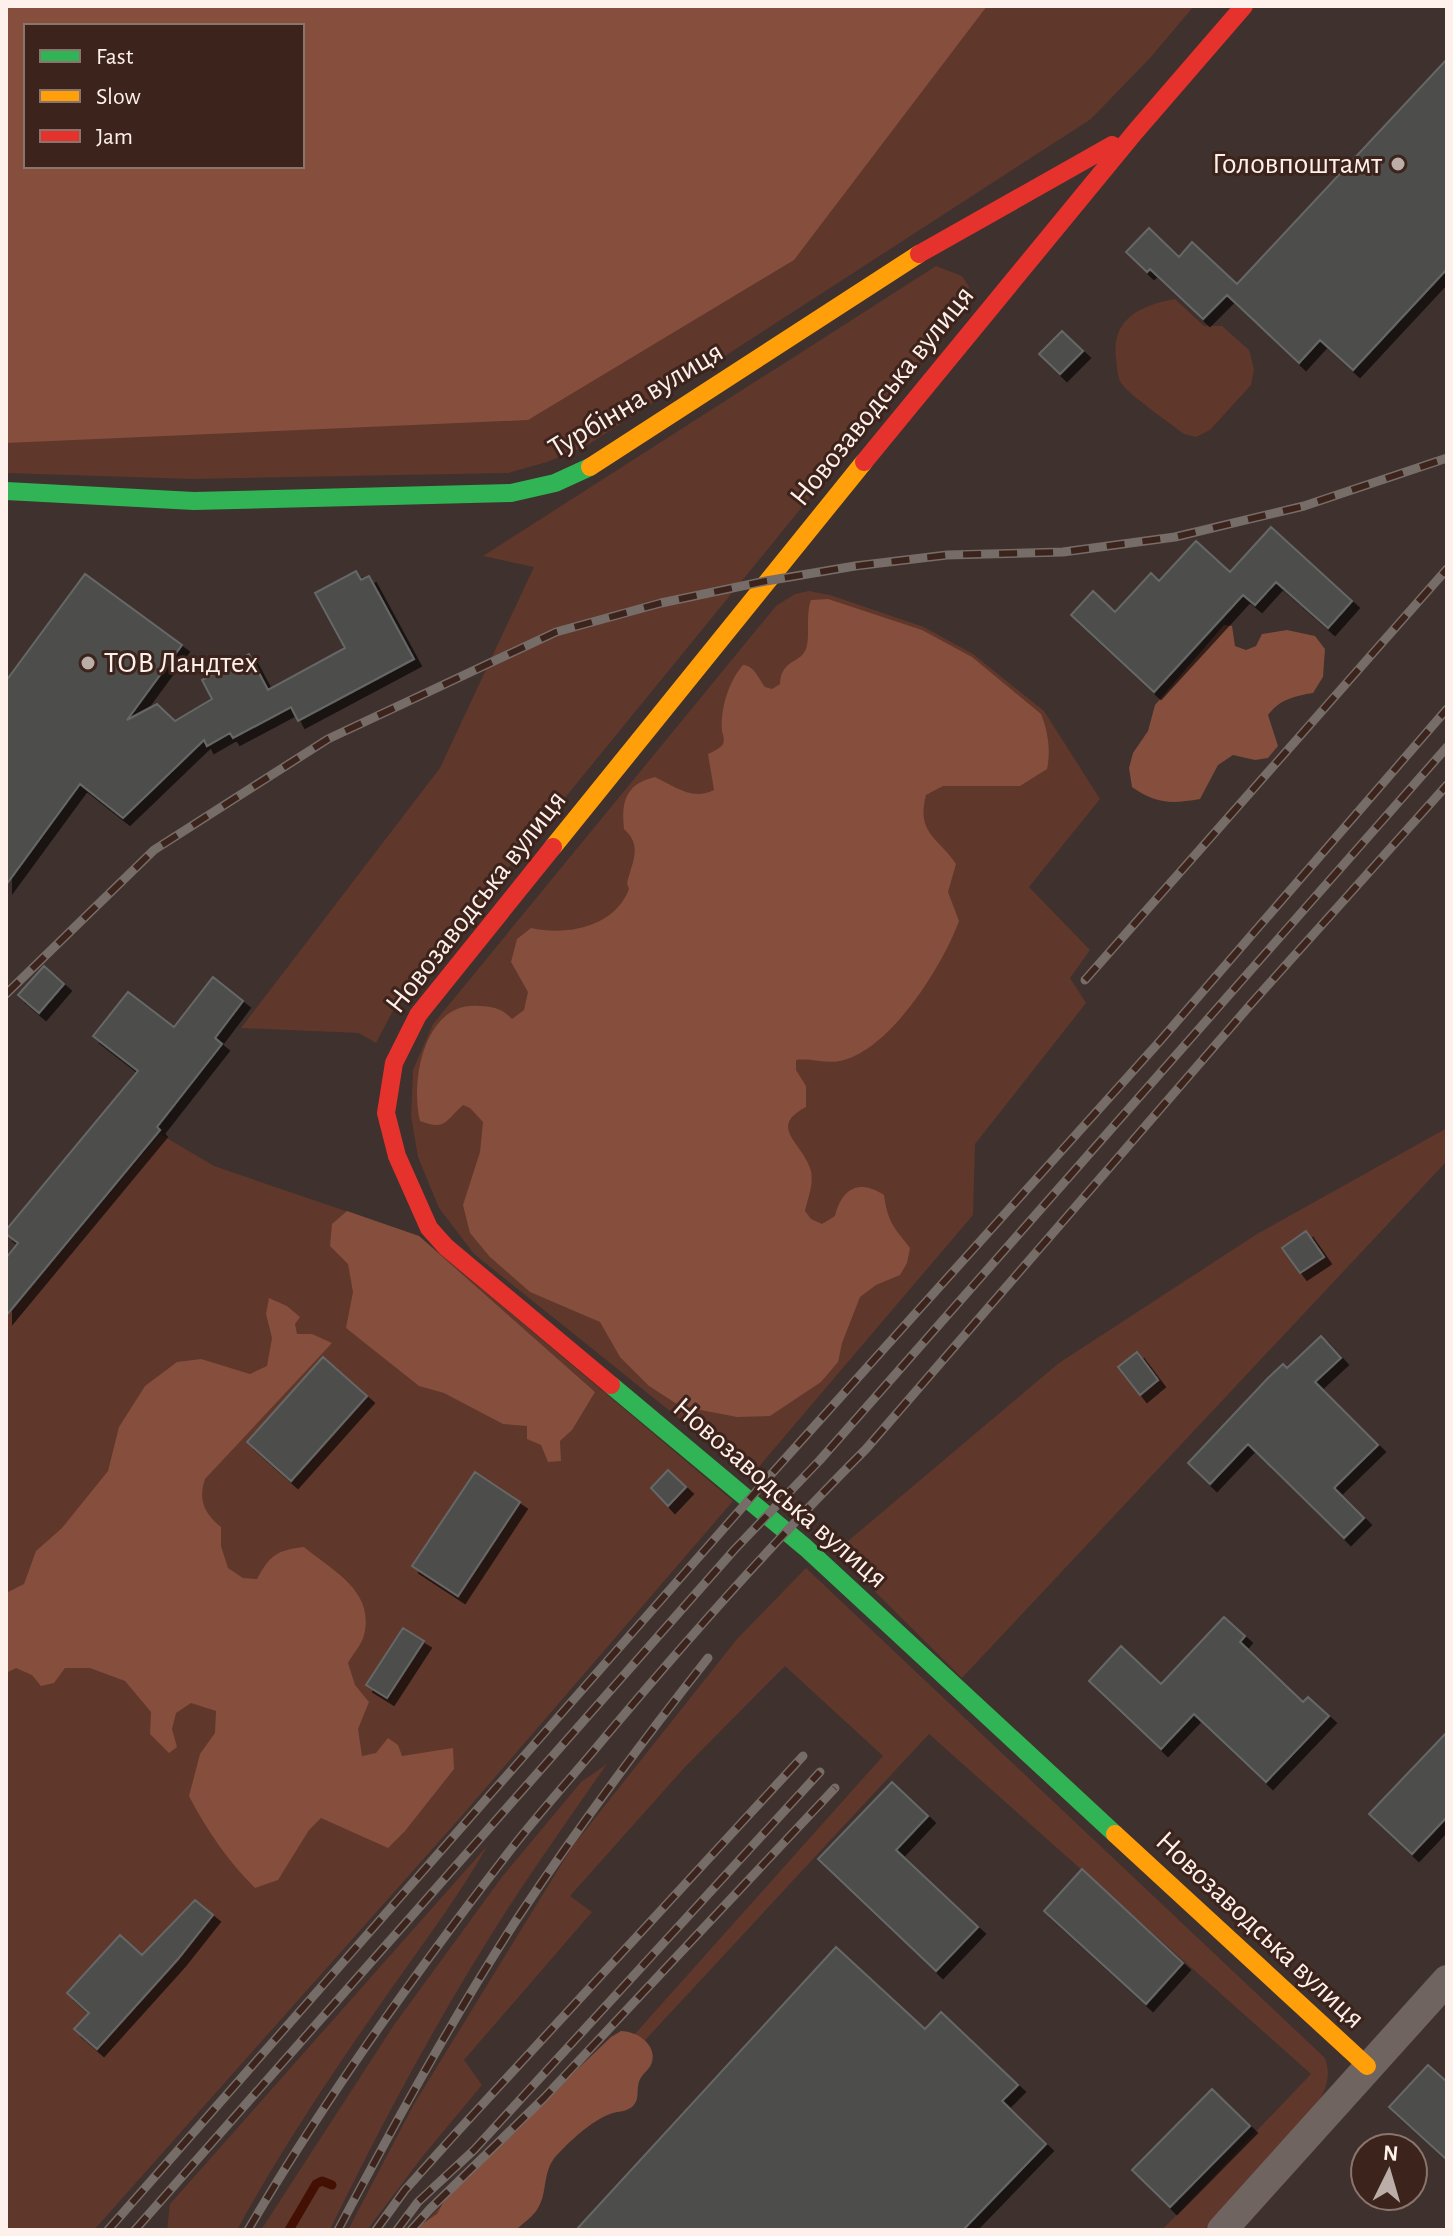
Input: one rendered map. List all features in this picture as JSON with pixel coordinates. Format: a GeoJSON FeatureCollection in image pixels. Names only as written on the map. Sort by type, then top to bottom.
{"type":"FeatureCollection","features":[{"type":"Feature","properties":{"kind":"street","name":"Новозаводська вулиця"},"geometry":{"type":"LineString","coordinates":[[1244,6],[1135,132],[766,581],[418,1015],[394,1063],[386,1113],[397,1156],[414,1198],[429,1228],[446,1247],[806,1548],[1367,2066]]}},
{"type":"Feature","properties":{"kind":"street","name":"Турбінна вулиця"},"geometry":{"type":"LineString","coordinates":[[6,491],[194,501],[511,493],[555,483],[594,465],[914,257],[1135,132]]}},
{"type":"Feature","properties":{"kind":"street"},"geometry":{"type":"LineString","coordinates":[[1222,2230],[1447,1980]]}},
{"type":"Feature","properties":{"kind":"shaded area"},"geometry":{"type":"Polygon","coordinates":[[[6,6],[1194,6],[1150,58],[1091,119],[586,446],[508,473],[193,479],[6,473],[6,6]]]}},
{"type":"Feature","properties":{"kind":"shaded area"},"geometry":{"type":"Polygon","coordinates":[[[6,6],[987,6],[794,260],[528,420],[6,443],[6,6]]]}},
{"type":"Feature","properties":{"kind":"shaded area"},"geometry":{"type":"Polygon","coordinates":[[[936,266],[962,276],[969,287],[966,306],[396,1005],[376,1043],[359,1033],[241,1028],[440,768],[534,567],[483,556],[936,266]]]}},
{"type":"Feature","properties":{"kind":"shaded area"},"geometry":{"type":"Polygon","coordinates":[[[1175,299],[1204,326],[1222,326],[1249,350],[1254,369],[1251,385],[1210,430],[1196,437],[1184,434],[1132,394],[1121,383],[1117,371],[1116,344],[1124,323],[1151,305],[1175,299]]]}},
{"type":"Feature","properties":{"kind":"shaded area"},"geometry":{"type":"Polygon","coordinates":[[[809,591],[830,595],[924,627],[973,654],[1044,711],[1100,799],[1029,887],[1090,950],[1070,978],[1086,1003],[975,1144],[973,1215],[751,1476],[474,1254],[439,1208],[418,1157],[411,1116],[413,1070],[433,1024],[776,606],[795,594],[809,591]]]}},
{"type":"Feature","properties":{"kind":"shaded area"},"geometry":{"type":"Polygon","coordinates":[[[828,599],[922,630],[972,657],[1041,714],[1048,741],[1048,762],[1047,769],[1020,786],[943,786],[926,795],[926,827],[956,864],[948,892],[959,921],[941,960],[895,1024],[859,1054],[840,1061],[796,1060],[796,1070],[806,1086],[806,1107],[789,1121],[788,1128],[810,1168],[812,1179],[805,1211],[811,1219],[822,1224],[835,1216],[842,1199],[853,1189],[875,1190],[884,1195],[892,1224],[910,1248],[900,1275],[876,1285],[860,1297],[838,1362],[821,1382],[770,1416],[737,1417],[680,1406],[649,1386],[620,1357],[600,1322],[530,1292],[490,1257],[470,1233],[463,1205],[480,1152],[483,1122],[463,1105],[440,1125],[420,1121],[417,1086],[425,1047],[445,1016],[460,1008],[479,1006],[497,1009],[512,1019],[524,1010],[528,992],[511,962],[517,939],[531,928],[560,931],[588,926],[613,912],[622,902],[629,889],[627,883],[635,848],[624,829],[625,802],[632,789],[655,777],[691,793],[714,790],[708,754],[723,744],[722,714],[734,679],[743,665],[753,670],[765,687],[772,689],[780,684],[783,670],[802,655],[807,646],[811,600],[828,599]]]}},
{"type":"Feature","properties":{"kind":"shaded area"},"geometry":{"type":"Polygon","coordinates":[[[1224,625],[1232,626],[1235,646],[1246,650],[1256,646],[1262,634],[1287,630],[1315,636],[1325,649],[1323,677],[1313,693],[1288,700],[1268,715],[1278,746],[1268,758],[1255,760],[1233,755],[1218,765],[1200,799],[1181,802],[1156,800],[1132,787],[1129,768],[1133,753],[1148,731],[1155,705],[1224,625]]]}},
{"type":"Feature","properties":{"kind":"shaded area"},"geometry":{"type":"Polygon","coordinates":[[[1447,1128],[1447,1161],[962,1678],[835,1552],[1059,1363],[1257,1234],[1447,1128]]]}},
{"type":"Feature","properties":{"kind":"shaded area"},"geometry":{"type":"Polygon","coordinates":[[[160,1134],[214,1166],[419,1236],[733,1501],[459,1819],[94,2230],[6,2230],[6,1318],[160,1134]]]}},
{"type":"Feature","properties":{"kind":"shaded area"},"geometry":{"type":"Polygon","coordinates":[[[347,1211],[419,1236],[595,1392],[572,1430],[560,1441],[561,1461],[548,1462],[541,1445],[527,1439],[527,1426],[503,1424],[444,1393],[419,1386],[346,1328],[353,1292],[348,1264],[330,1246],[332,1224],[347,1211]]]}},
{"type":"Feature","properties":{"kind":"shaded area"},"geometry":{"type":"Polygon","coordinates":[[[269,1298],[287,1306],[300,1317],[295,1324],[297,1334],[312,1334],[332,1343],[205,1479],[202,1493],[204,1506],[221,1527],[221,1546],[228,1568],[243,1578],[257,1579],[275,1555],[304,1547],[339,1574],[357,1594],[366,1620],[363,1638],[348,1663],[355,1685],[369,1702],[358,1729],[362,1756],[376,1753],[388,1738],[398,1745],[402,1756],[453,1748],[454,1769],[388,1848],[321,1818],[309,1830],[278,1880],[255,1888],[219,1845],[189,1796],[200,1754],[215,1733],[216,1711],[191,1703],[176,1713],[172,1729],[177,1747],[169,1753],[150,1734],[151,1712],[125,1681],[90,1668],[65,1668],[54,1683],[41,1686],[32,1675],[16,1668],[6,1673],[6,1593],[24,1584],[36,1551],[62,1528],[108,1471],[119,1427],[145,1386],[177,1362],[201,1359],[250,1374],[267,1366],[272,1338],[266,1314],[269,1298]]]}},
{"type":"Feature","properties":{"kind":"shaded area"},"geometry":{"type":"Polygon","coordinates":[[[806,1568],[1325,2058],[1327,2082],[1317,2104],[1204,2230],[1162,2230],[1311,2074],[929,1734],[469,2230],[417,2230],[523,2124],[542,2138],[883,1756],[785,1666],[685,1767],[570,1896],[592,1912],[464,2060],[482,2085],[367,2230],[348,2230],[414,2104],[572,1847],[737,1639],[806,1568]]]}},
{"type":"Feature","properties":{"kind":"shaded area"},"geometry":{"type":"Polygon","coordinates":[[[607,1764],[524,1884],[471,1968],[397,2098],[330,2230],[261,2230],[394,2025],[502,1877],[581,1782],[607,1764]]]}},
{"type":"Feature","properties":{"kind":"shaded area"},"geometry":{"type":"Polygon","coordinates":[[[488,1845],[313,2104],[237,2230],[167,2230],[170,2204],[488,1845]]]}},
{"type":"Feature","properties":{"kind":"shaded area"},"geometry":{"type":"Polygon","coordinates":[[[621,2031],[633,2033],[644,2040],[653,2056],[651,2065],[639,2082],[635,2103],[628,2109],[596,2121],[556,2156],[549,2169],[541,2202],[531,2217],[516,2230],[413,2230],[437,2214],[448,2193],[611,2037],[621,2031]]]}},
{"type":"Feature","properties":{"kind":"building","name":"Головпоштамт"},"geometry":{"type":"Polygon","coordinates":[[[1447,59],[1447,269],[1353,370],[1320,340],[1299,363],[1227,295],[1203,319],[1150,269],[1147,272],[1126,252],[1149,228],[1179,257],[1192,242],[1237,284],[1447,59]]]}},
{"type":"Feature","properties":{"kind":"building"},"geometry":{"type":"Polygon","coordinates":[[[1062,331],[1083,351],[1060,374],[1039,354],[1062,331]]]}},
{"type":"Feature","properties":{"kind":"building"},"geometry":{"type":"Polygon","coordinates":[[[1271,527],[1352,601],[1328,628],[1276,582],[1255,605],[1243,595],[1154,692],[1071,615],[1093,591],[1115,612],[1151,573],[1159,581],[1196,541],[1230,572],[1271,527]]]}},
{"type":"Feature","properties":{"kind":"building"},"geometry":{"type":"Polygon","coordinates":[[[356,571],[361,580],[369,576],[414,659],[298,721],[291,707],[233,738],[230,733],[207,746],[204,740],[123,818],[80,784],[6,885],[6,681],[85,574],[182,645],[127,720],[157,704],[175,721],[212,699],[202,680],[249,654],[268,690],[345,648],[315,593],[356,571]]]}},
{"type":"Feature","properties":{"kind":"building"},"geometry":{"type":"Polygon","coordinates":[[[44,966],[64,984],[39,1013],[18,995],[44,966]]]}},
{"type":"Feature","properties":{"kind":"building"},"geometry":{"type":"Polygon","coordinates":[[[213,977],[243,1001],[215,1038],[222,1044],[157,1127],[160,1130],[6,1316],[6,1258],[18,1243],[6,1234],[6,1230],[138,1071],[93,1036],[128,992],[174,1027],[213,977]]]}},
{"type":"Feature","properties":{"kind":"building"},"geometry":{"type":"Polygon","coordinates":[[[1306,1231],[1324,1257],[1300,1273],[1282,1248],[1306,1231]]]}},
{"type":"Feature","properties":{"kind":"building"},"geometry":{"type":"Polygon","coordinates":[[[1321,1336],[1341,1358],[1315,1382],[1378,1445],[1334,1488],[1364,1518],[1344,1538],[1248,1444],[1210,1484],[1188,1463],[1268,1378],[1283,1364],[1287,1368],[1321,1336]]]}},
{"type":"Feature","properties":{"kind":"building"},"geometry":{"type":"Polygon","coordinates":[[[1137,1352],[1158,1380],[1140,1395],[1118,1367],[1137,1352]]]}},
{"type":"Feature","properties":{"kind":"building"},"geometry":{"type":"Polygon","coordinates":[[[323,1357],[367,1396],[291,1481],[247,1442],[323,1357]]]}},
{"type":"Feature","properties":{"kind":"building"},"geometry":{"type":"Polygon","coordinates":[[[668,1470],[686,1487],[668,1506],[651,1488],[668,1470]]]}},
{"type":"Feature","properties":{"kind":"building"},"geometry":{"type":"Polygon","coordinates":[[[475,1472],[520,1502],[458,1596],[412,1566],[475,1472]]]}},
{"type":"Feature","properties":{"kind":"building"},"geometry":{"type":"Polygon","coordinates":[[[1224,1617],[1245,1636],[1240,1642],[1303,1702],[1308,1697],[1329,1716],[1266,1782],[1194,1714],[1161,1749],[1089,1681],[1121,1646],[1161,1684],[1224,1617]]]}},
{"type":"Feature","properties":{"kind":"building"},"geometry":{"type":"Polygon","coordinates":[[[403,1628],[424,1641],[387,1698],[366,1685],[403,1628]]]}},
{"type":"Feature","properties":{"kind":"building"},"geometry":{"type":"Polygon","coordinates":[[[1447,1732],[1447,1817],[1412,1854],[1369,1814],[1447,1732]]]}},
{"type":"Feature","properties":{"kind":"building"},"geometry":{"type":"Polygon","coordinates":[[[892,1782],[928,1816],[896,1850],[978,1927],[936,1971],[818,1859],[892,1782]]]}},
{"type":"Feature","properties":{"kind":"building"},"geometry":{"type":"Polygon","coordinates":[[[1082,1869],[1183,1963],[1146,2004],[1044,1911],[1082,1869]]]}},
{"type":"Feature","properties":{"kind":"building"},"geometry":{"type":"Polygon","coordinates":[[[195,1900],[213,1915],[97,2049],[74,2029],[89,2013],[67,1993],[120,1935],[142,1955],[195,1900]]]}},
{"type":"Feature","properties":{"kind":"building"},"geometry":{"type":"Polygon","coordinates":[[[836,1947],[925,2029],[941,2012],[1018,2085],[1002,2101],[1046,2144],[963,2230],[576,2230],[836,1947]]]}},
{"type":"Feature","properties":{"kind":"building"},"geometry":{"type":"Polygon","coordinates":[[[1428,2065],[1447,2082],[1447,2160],[1429,2144],[1429,2132],[1416,2132],[1389,2107],[1428,2065]]]}},
{"type":"Feature","properties":{"kind":"building"},"geometry":{"type":"Polygon","coordinates":[[[1212,2089],[1250,2126],[1170,2207],[1132,2170],[1212,2089]]]}},
{"type":"Feature","properties":{"kind":"waterway"},"geometry":{"type":"LineString","coordinates":[[289,2230],[316,2184],[322,2181],[332,2185]]}},
{"type":"Feature","properties":{"kind":"railway"},"geometry":{"type":"LineString","coordinates":[[6,994],[154,850],[328,739],[556,632],[661,603],[855,566],[947,555],[1063,552],[1175,537],[1304,506],[1447,458]]}},
{"type":"Feature","properties":{"kind":"railway"},"geometry":{"type":"LineString","coordinates":[[1085,980],[1447,569]]}},
{"type":"Feature","properties":{"kind":"railway"},"geometry":{"type":"LineString","coordinates":[[108,2230],[775,1470],[1160,1041],[1447,709]]}},
{"type":"Feature","properties":{"kind":"railway"},"geometry":{"type":"LineString","coordinates":[[135,2230],[735,1549],[820,1460],[1447,747]]}},
{"type":"Feature","properties":{"kind":"railway"},"geometry":{"type":"LineString","coordinates":[[248,2230],[370,2039],[530,1826],[701,1626],[866,1449],[1251,1004],[1447,785]]}},
{"type":"Feature","properties":{"kind":"railway"},"geometry":{"type":"LineString","coordinates":[[338,2230],[424,2073],[517,1919],[610,1787],[708,1658]]}},
{"type":"Feature","properties":{"kind":"railway"},"geometry":{"type":"LineString","coordinates":[[376,2230],[405,2190],[457,2132],[803,1756]]}},
{"type":"Feature","properties":{"kind":"railway"},"geometry":{"type":"LineString","coordinates":[[397,2230],[418,2202],[474,2150],[820,1772]]}},
{"type":"Feature","properties":{"kind":"railway"},"geometry":{"type":"LineString","coordinates":[[411,2230],[544,2098],[835,1788]]}},
{"type":"Feature","properties":{"kind":"traffic: fast"},"geometry":{"type":"LineString","coordinates":[[6,491],[194,501],[511,493],[555,483],[590,467]]}},
{"type":"Feature","properties":{"kind":"traffic: fast"},"geometry":{"type":"LineString","coordinates":[[611,1385],[806,1548],[1115,1834]]}},
{"type":"Feature","properties":{"kind":"traffic: slow"},"geometry":{"type":"LineString","coordinates":[[590,467],[919,254]]}},
{"type":"Feature","properties":{"kind":"traffic: slow"},"geometry":{"type":"LineString","coordinates":[[553,847],[864,462]]}},
{"type":"Feature","properties":{"kind":"traffic: slow"},"geometry":{"type":"LineString","coordinates":[[1115,1834],[1367,2066]]}},
{"type":"Feature","properties":{"kind":"traffic: jam"},"geometry":{"type":"LineString","coordinates":[[864,462],[1135,132],[1244,6]]}},
{"type":"Feature","properties":{"kind":"traffic: jam"},"geometry":{"type":"LineString","coordinates":[[919,254],[1112,145]]}},
{"type":"Feature","properties":{"kind":"traffic: jam"},"geometry":{"type":"LineString","coordinates":[[553,847],[418,1015],[394,1063],[386,1113],[397,1156],[429,1228],[446,1247],[611,1385]]}},
{"type":"Feature","properties":{"kind":"place","name":"Головпоштамт"},"geometry":{"type":"Point","coordinates":[1398,164]}},
{"type":"Feature","properties":{"kind":"place","name":"ТОВ Ландтех"},"geometry":{"type":"Point","coordinates":[88,663]}}]}
